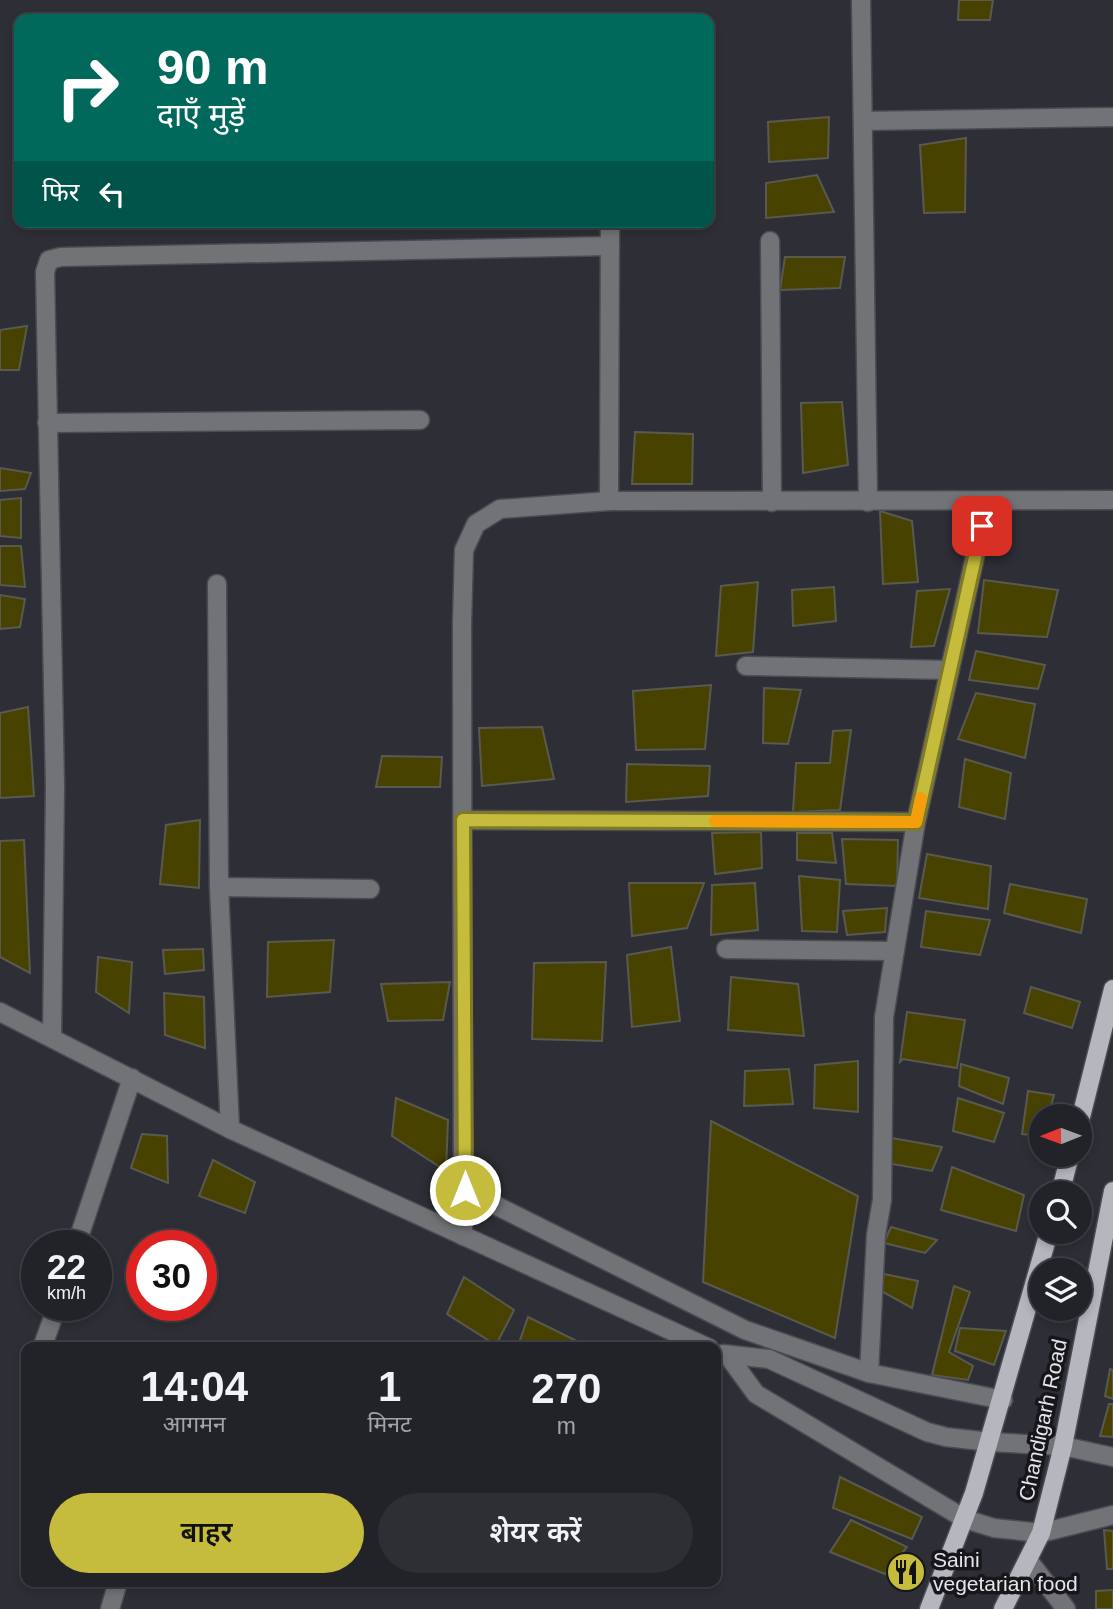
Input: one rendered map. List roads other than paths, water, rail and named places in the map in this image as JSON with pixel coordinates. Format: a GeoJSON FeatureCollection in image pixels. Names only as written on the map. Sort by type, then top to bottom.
{"type":"FeatureCollection","features":[{"type":"Feature","properties":{"kind":"main road"},"geometry":{"type":"LineString","coordinates":[[1084,1104],[1113,989]]}},
{"type":"Feature","properties":{"kind":"main road","name":"Chandigarh Road"},"geometry":{"type":"LineString","coordinates":[[1003,1609],[1041,1533],[1063,1446],[1113,1191]]}},
{"type":"Feature","properties":{"kind":"main road"},"geometry":{"type":"LineString","coordinates":[[929,1609],[965,1519],[990,1442],[1046,1244]]}},
{"type":"Feature","properties":{"kind":"street"},"geometry":{"type":"LineString","coordinates":[[861,0],[868,502]]}},
{"type":"Feature","properties":{"kind":"street"},"geometry":{"type":"LineString","coordinates":[[863,121],[1113,117]]}},
{"type":"Feature","properties":{"kind":"street"},"geometry":{"type":"LineString","coordinates":[[609,501],[610,228]]}},
{"type":"Feature","properties":{"kind":"street"},"geometry":{"type":"LineString","coordinates":[[770,241],[772,502]]}},
{"type":"Feature","properties":{"kind":"street"},"geometry":{"type":"LineString","coordinates":[[52,1038],[55,787],[45,272],[49,260],[61,257],[159,254],[610,246]]}},
{"type":"Feature","properties":{"kind":"street"},"geometry":{"type":"LineString","coordinates":[[47,423],[420,420]]}},
{"type":"Feature","properties":{"kind":"street"},"geometry":{"type":"LineString","coordinates":[[463,1236],[464,550],[476,524],[500,509],[609,501],[1113,500]]}},
{"type":"Feature","properties":{"kind":"street"},"geometry":{"type":"LineString","coordinates":[[869,1373],[876,1236],[882,1200],[884,1017],[916,822],[987,502]]}},
{"type":"Feature","properties":{"kind":"street"},"geometry":{"type":"LineString","coordinates":[[217,584],[219,887],[230,1129]]}},
{"type":"Feature","properties":{"kind":"street"},"geometry":{"type":"LineString","coordinates":[[746,666],[950,670]]}},
{"type":"Feature","properties":{"kind":"street"},"geometry":{"type":"LineString","coordinates":[[463,820],[916,822]]}},
{"type":"Feature","properties":{"kind":"street"},"geometry":{"type":"LineString","coordinates":[[219,887],[370,889]]}},
{"type":"Feature","properties":{"kind":"street"},"geometry":{"type":"LineString","coordinates":[[726,949],[895,951]]}},
{"type":"Feature","properties":{"kind":"street"},"geometry":{"type":"LineString","coordinates":[[0,1012],[230,1129],[696,1342]]}},
{"type":"Feature","properties":{"kind":"street"},"geometry":{"type":"LineString","coordinates":[[81,1230],[131,1079]]}},
{"type":"Feature","properties":{"kind":"street"},"geometry":{"type":"LineString","coordinates":[[465,1190],[745,1330],[869,1373],[1003,1400]]}},
{"type":"Feature","properties":{"kind":"street"},"geometry":{"type":"LineString","coordinates":[[44,1342],[52,1321]]}},
{"type":"Feature","properties":{"kind":"street"},"geometry":{"type":"LineString","coordinates":[[722,1354],[769,1359],[927,1432],[990,1442],[1063,1446],[1113,1457]]}},
{"type":"Feature","properties":{"kind":"street"},"geometry":{"type":"LineString","coordinates":[[722,1354],[757,1394],[965,1519],[994,1528],[1041,1533],[1113,1515]]}},
{"type":"Feature","properties":{"kind":"street"},"geometry":{"type":"LineString","coordinates":[[1028,1560],[1066,1609]]}},
{"type":"Feature","properties":{"kind":"street"},"geometry":{"type":"LineString","coordinates":[[110,1609],[117,1587]]}},
{"type":"Feature","properties":{"kind":"place","name":"Saini vegetarian food"},"geometry":{"type":"Point","coordinates":[906,1572]}}]}
